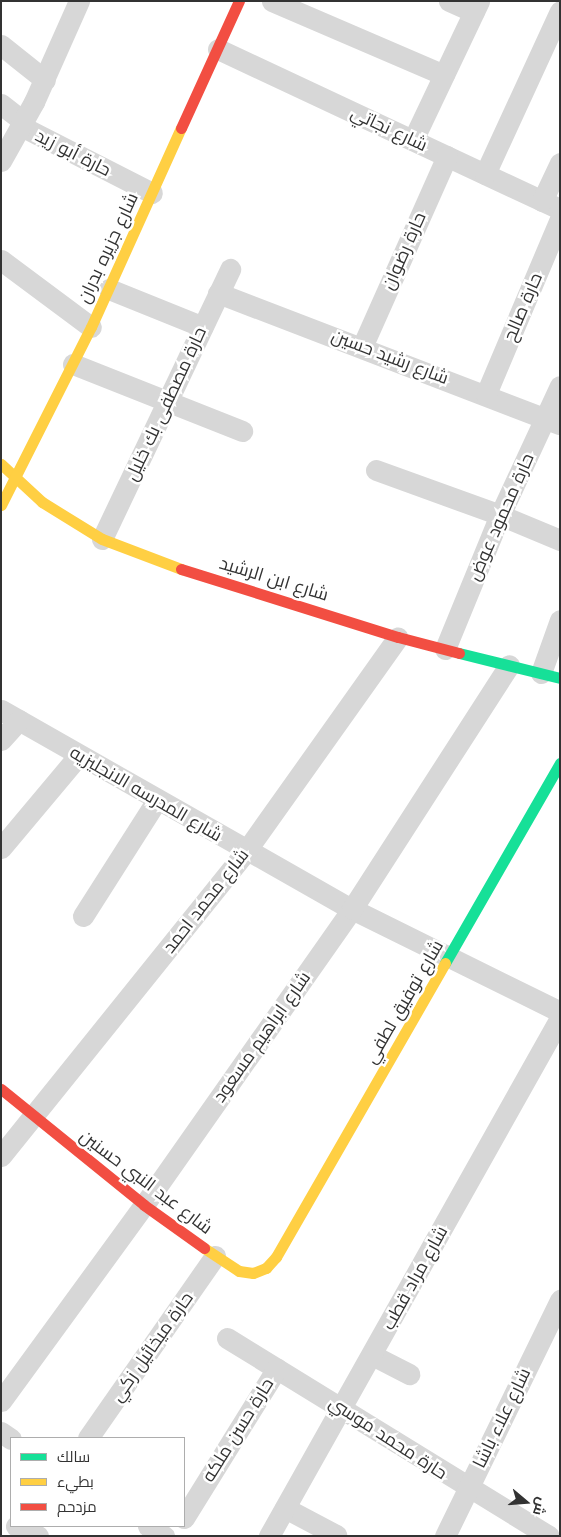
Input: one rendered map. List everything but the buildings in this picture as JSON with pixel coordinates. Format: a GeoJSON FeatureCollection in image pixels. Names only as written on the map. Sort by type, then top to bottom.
{"type":"FeatureCollection","features":[{"type":"Feature","properties":{"kind":"street"},"geometry":{"type":"LineString","coordinates":[[1,160],[45,80],[78,1]]}},
{"type":"Feature","properties":{"kind":"street","name":"شارع جزيره بدران"},"geometry":{"type":"LineString","coordinates":[[1,505],[16,479],[109,289],[239,1]]}},
{"type":"Feature","properties":{"kind":"street"},"geometry":{"type":"LineString","coordinates":[[272,1],[444,75]]}},
{"type":"Feature","properties":{"kind":"street"},"geometry":{"type":"LineString","coordinates":[[413,140],[477,7],[449,1]]}},
{"type":"Feature","properties":{"kind":"street"},"geometry":{"type":"LineString","coordinates":[[485,174],[560,11]]}},
{"type":"Feature","properties":{"kind":"street"},"geometry":{"type":"LineString","coordinates":[[1,45],[45,80]]}},
{"type":"Feature","properties":{"kind":"street","name":"شارع نجاتي"},"geometry":{"type":"LineString","coordinates":[[218,49],[551,205]]}},
{"type":"Feature","properties":{"kind":"street","name":"حارة أبو زيد"},"geometry":{"type":"LineString","coordinates":[[1,104],[22,124],[152,193]]}},
{"type":"Feature","properties":{"kind":"street","name":"حارة رضوان"},"geometry":{"type":"LineString","coordinates":[[362,347],[447,156]]}},
{"type":"Feature","properties":{"kind":"street"},"geometry":{"type":"LineString","coordinates":[[551,205],[560,164]]}},
{"type":"Feature","properties":{"kind":"street","name":"حارة صالح"},"geometry":{"type":"LineString","coordinates":[[486,394],[560,219]]}},
{"type":"Feature","properties":{"kind":"street"},"geometry":{"type":"LineString","coordinates":[[1,260],[91,327]]}},
{"type":"Feature","properties":{"kind":"street","name":"حارة مصطفى بك خليل"},"geometry":{"type":"LineString","coordinates":[[102,539],[230,269]]}},
{"type":"Feature","properties":{"kind":"street"},"geometry":{"type":"LineString","coordinates":[[109,289],[203,326]]}},
{"type":"Feature","properties":{"kind":"street","name":"شارع رشيد حسين"},"geometry":{"type":"LineString","coordinates":[[218,293],[486,394],[552,421]]}},
{"type":"Feature","properties":{"kind":"street"},"geometry":{"type":"LineString","coordinates":[[73,364],[242,431]]}},
{"type":"Feature","properties":{"kind":"street","name":"حارة محمود عوض"},"geometry":{"type":"LineString","coordinates":[[445,649],[500,514],[552,421],[560,386]]}},
{"type":"Feature","properties":{"kind":"street","name":"شارع ابن الرشيد"},"geometry":{"type":"LineString","coordinates":[[1,464],[42,502],[102,539],[173,566],[398,637],[550,676]]}},
{"type":"Feature","properties":{"kind":"street"},"geometry":{"type":"LineString","coordinates":[[376,470],[500,514],[560,540]]}},
{"type":"Feature","properties":{"kind":"street"},"geometry":{"type":"LineString","coordinates":[[550,676],[560,620]]}},
{"type":"Feature","properties":{"kind":"street","name":"شارع محمد احمد"},"geometry":{"type":"LineString","coordinates":[[1,1156],[246,852],[398,637]]}},
{"type":"Feature","properties":{"kind":"street","name":"شارع ابراهيم مسعود"},"geometry":{"type":"LineString","coordinates":[[1,1400],[144,1205],[352,909],[509,665]]}},
{"type":"Feature","properties":{"kind":"street"},"geometry":{"type":"LineString","coordinates":[[1,740],[10,715]]}},
{"type":"Feature","properties":{"kind":"street","name":"شارع المدرسه الانجليزيه"},"geometry":{"type":"LineString","coordinates":[[10,715],[246,852],[352,909],[560,1012]]}},
{"type":"Feature","properties":{"kind":"street"},"geometry":{"type":"LineString","coordinates":[[1,848],[79,755]]}},
{"type":"Feature","properties":{"kind":"street","name":"شارع توفيق لطفي"},"geometry":{"type":"LineString","coordinates":[[276,1257],[560,763]]}},
{"type":"Feature","properties":{"kind":"street"},"geometry":{"type":"LineString","coordinates":[[83,916],[157,800]]}},
{"type":"Feature","properties":{"kind":"street","name":"شارع مراد قطب"},"geometry":{"type":"LineString","coordinates":[[269,1536],[560,1018]]}},
{"type":"Feature","properties":{"kind":"street","name":"شارع عبد النبي حسنين"},"geometry":{"type":"LineString","coordinates":[[1,1089],[144,1205],[239,1271],[252,1273],[266,1268],[276,1257]]}},
{"type":"Feature","properties":{"kind":"street","name":"حارة ميخائيل زكي"},"geometry":{"type":"LineString","coordinates":[[89,1437],[216,1256]]}},
{"type":"Feature","properties":{"kind":"street","name":"شارع علاء باشا"},"geometry":{"type":"LineString","coordinates":[[445,1536],[560,1300]]}},
{"type":"Feature","properties":{"kind":"street","name":"حارة محمد موسي"},"geometry":{"type":"LineString","coordinates":[[227,1338],[342,1408],[468,1489],[549,1536]]}},
{"type":"Feature","properties":{"kind":"street"},"geometry":{"type":"LineString","coordinates":[[372,1355],[409,1374]]}},
{"type":"Feature","properties":{"kind":"street","name":"حارة حسن ملكه"},"geometry":{"type":"LineString","coordinates":[[185,1516],[277,1368]]}},
{"type":"Feature","properties":{"kind":"street"},"geometry":{"type":"LineString","coordinates":[[285,1508],[336,1535]]}},
{"type":"Feature","properties":{"kind":"street"},"geometry":{"type":"LineString","coordinates":[[18,1527],[38,1536]]}},
{"type":"Feature","properties":{"kind":"street"},"geometry":{"type":"LineString","coordinates":[[150,1527],[164,1536]]}},
{"type":"Feature","properties":{"kind":"traffic: fast"},"geometry":{"type":"LineString","coordinates":[[459,653],[560,678]]}},
{"type":"Feature","properties":{"kind":"traffic: fast"},"geometry":{"type":"LineString","coordinates":[[445,963],[560,763]]}},
{"type":"Feature","properties":{"kind":"traffic: slow"},"geometry":{"type":"LineString","coordinates":[[1,505],[91,327],[181,128]]}},
{"type":"Feature","properties":{"kind":"traffic: slow"},"geometry":{"type":"LineString","coordinates":[[1,464],[42,502],[102,539],[181,569]]}},
{"type":"Feature","properties":{"kind":"traffic: slow"},"geometry":{"type":"LineString","coordinates":[[204,1248],[239,1271],[253,1273],[266,1268],[276,1257],[445,963]]}},
{"type":"Feature","properties":{"kind":"traffic: jam"},"geometry":{"type":"LineString","coordinates":[[181,128],[239,1]]}},
{"type":"Feature","properties":{"kind":"traffic: jam"},"geometry":{"type":"LineString","coordinates":[[181,569],[398,637],[459,653]]}},
{"type":"Feature","properties":{"kind":"traffic: jam"},"geometry":{"type":"LineString","coordinates":[[1,1089],[144,1205],[204,1248]]}}]}
